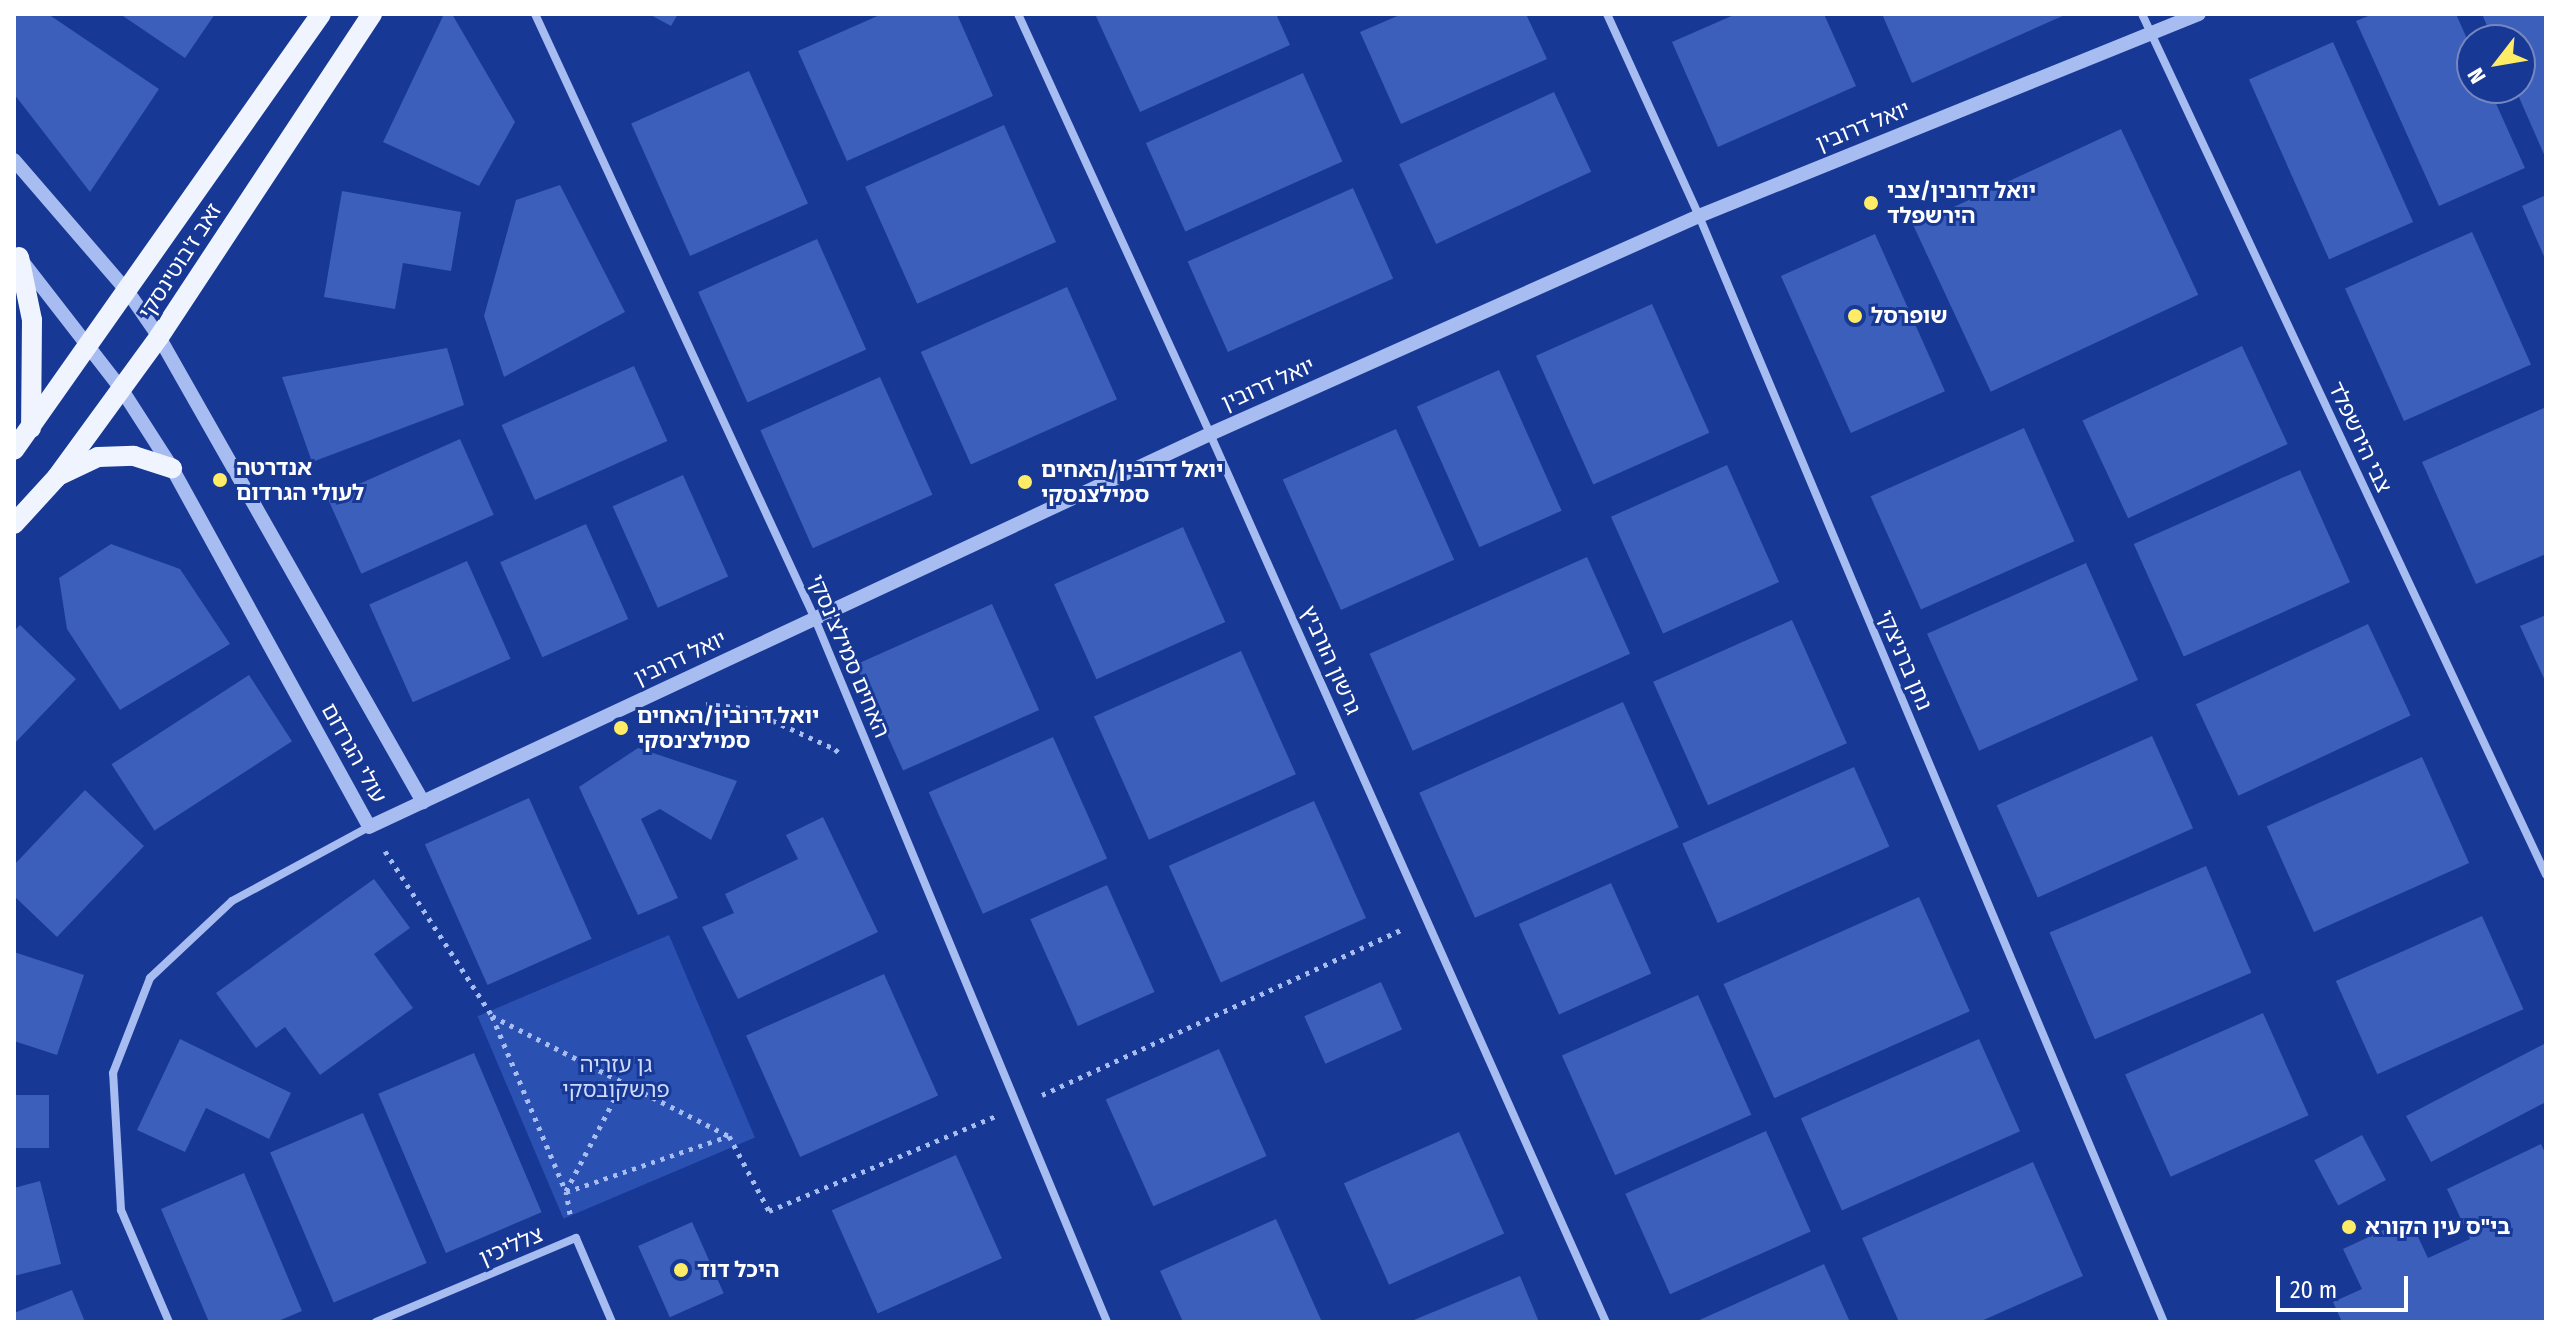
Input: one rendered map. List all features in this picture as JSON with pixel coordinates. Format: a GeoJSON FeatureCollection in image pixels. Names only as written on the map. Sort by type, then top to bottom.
{"type":"FeatureCollection","features":[{"type":"Feature","properties":{"kind":"main road","name":"זאב ז'בוטינסקי"},"geometry":{"type":"LineString","coordinates":[[14,450],[321,14]]}},
{"type":"Feature","properties":{"kind":"main road","name":"זאב ז'בוטינסקי"},"geometry":{"type":"LineString","coordinates":[[14,524],[57,477],[122,390],[372,14]]}},
{"type":"Feature","properties":{"kind":"main road"},"geometry":{"type":"LineString","coordinates":[[16,254],[32,320],[31,430]]}},
{"type":"Feature","properties":{"kind":"main road"},"geometry":{"type":"LineString","coordinates":[[57,477],[98,457],[134,456],[172,468]]}},
{"type":"Feature","properties":{"kind":"street","name":"האחים סמילצ'נסקי"},"geometry":{"type":"LineString","coordinates":[[535,14],[815,619],[1107,1322]]}},
{"type":"Feature","properties":{"kind":"street","name":"גרשון הורביץ"},"geometry":{"type":"LineString","coordinates":[[1018,14],[1210,434],[1606,1322]]}},
{"type":"Feature","properties":{"kind":"street","name":"נתן ברניצקי"},"geometry":{"type":"LineString","coordinates":[[1607,14],[1699,216],[2164,1322]]}},
{"type":"Feature","properties":{"kind":"street","name":"צבי הירשפלד"},"geometry":{"type":"LineString","coordinates":[[2142,14],[2546,875]]}},
{"type":"Feature","properties":{"kind":"street","name":"יואל דרובין"},"geometry":{"type":"LineString","coordinates":[[369,827],[1210,434],[1699,216],[2199,14]]}},
{"type":"Feature","properties":{"kind":"street","name":"עולי הגרדום"},"geometry":{"type":"LineString","coordinates":[[14,160],[128,292],[159,337],[423,802]]}},
{"type":"Feature","properties":{"kind":"street","name":"עולי הגרדום"},"geometry":{"type":"LineString","coordinates":[[16,254],[122,390],[172,468],[369,827],[232,901],[150,978],[113,1073],[121,1210],[169,1322]]}},
{"type":"Feature","properties":{"kind":"street","name":"צלליכין"},"geometry":{"type":"LineString","coordinates":[[376,1322],[576,1238],[612,1322]]}},
{"type":"Feature","properties":{"kind":"path"},"geometry":{"type":"LineString","coordinates":[[702,704],[745,708],[835,749],[845,760]]}},
{"type":"Feature","properties":{"kind":"path"},"geometry":{"type":"LineString","coordinates":[[369,827],[492,1016],[566,1192],[576,1238]]}},
{"type":"Feature","properties":{"kind":"path"},"geometry":{"type":"LineString","coordinates":[[492,1016],[729,1136],[769,1211],[1017,1107],[1426,919]]}},
{"type":"Feature","properties":{"kind":"path"},"geometry":{"type":"LineString","coordinates":[[566,1192],[623,1083]]}},
{"type":"Feature","properties":{"kind":"path"},"geometry":{"type":"LineString","coordinates":[[566,1192],[729,1136]]}},
{"type":"Feature","properties":{"kind":"green space","name":"גן עזריה פרשקובסקי"},"geometry":{"type":"Polygon","coordinates":[[[669,935],[755,1138],[563,1219],[478,1016],[669,935]]]}},
{"type":"Feature","properties":{"kind":"building"},"geometry":{"type":"Polygon","coordinates":[[[14,14],[48,14],[159,89],[90,192],[14,94],[14,14]]]}},
{"type":"Feature","properties":{"kind":"building"},"geometry":{"type":"Polygon","coordinates":[[[120,14],[215,14],[185,58],[120,14]]]}},
{"type":"Feature","properties":{"kind":"building"},"geometry":{"type":"Polygon","coordinates":[[[444,14],[452,14],[515,122],[479,186],[383,142],[444,14]]]}},
{"type":"Feature","properties":{"kind":"building"},"geometry":{"type":"Polygon","coordinates":[[[649,14],[678,14],[671,26],[649,14]]]}},
{"type":"Feature","properties":{"kind":"building"},"geometry":{"type":"Polygon","coordinates":[[[882,14],[957,14],[993,96],[847,161],[798,51],[882,14]]]}},
{"type":"Feature","properties":{"kind":"building"},"geometry":{"type":"Polygon","coordinates":[[[1095,14],[1276,14],[1290,45],[1140,112],[1095,14]]]}},
{"type":"Feature","properties":{"kind":"building"},"geometry":{"type":"Polygon","coordinates":[[[1402,14],[1526,14],[1547,59],[1401,124],[1360,32],[1402,14]]]}},
{"type":"Feature","properties":{"kind":"building"},"geometry":{"type":"Polygon","coordinates":[[[1736,14],[1824,14],[1856,86],[1718,147],[1672,42],[1736,14]]]}},
{"type":"Feature","properties":{"kind":"building"},"geometry":{"type":"Polygon","coordinates":[[[1882,14],[2067,14],[1912,83],[1882,14]]]}},
{"type":"Feature","properties":{"kind":"building"},"geometry":{"type":"Polygon","coordinates":[[[2373,14],[2456,14],[2460,24],[2456,24],[2456,104],[2496,104],[2525,168],[2439,206],[2356,21],[2373,14]]]}},
{"type":"Feature","properties":{"kind":"building"},"geometry":{"type":"Polygon","coordinates":[[[2482,14],[2546,14],[2546,159],[2522,104],[2536,104],[2536,24],[2486,24],[2482,14]]]}},
{"type":"Feature","properties":{"kind":"building"},"geometry":{"type":"Polygon","coordinates":[[[2333,42],[2413,222],[2329,259],[2249,79],[2333,42]]]}},
{"type":"Feature","properties":{"kind":"building"},"geometry":{"type":"Polygon","coordinates":[[[749,71],[808,203],[690,256],[631,123],[749,71]]]}},
{"type":"Feature","properties":{"kind":"building"},"geometry":{"type":"Polygon","coordinates":[[[1303,73],[1342,162],[1185,232],[1146,143],[1303,73]]]}},
{"type":"Feature","properties":{"kind":"building"},"geometry":{"type":"Polygon","coordinates":[[[1554,92],[1591,172],[1436,244],[1399,164],[1554,92]]]}},
{"type":"Feature","properties":{"kind":"building"},"geometry":{"type":"Polygon","coordinates":[[[1004,125],[1056,242],[917,304],[865,187],[1004,125]]]}},
{"type":"Feature","properties":{"kind":"building"},"geometry":{"type":"Polygon","coordinates":[[[2121,129],[2198,295],[1991,392],[1913,226],[2121,129]]]}},
{"type":"Feature","properties":{"kind":"building"},"geometry":{"type":"Polygon","coordinates":[[[560,185],[625,312],[504,377],[484,316],[516,200],[560,185]]]}},
{"type":"Feature","properties":{"kind":"building"},"geometry":{"type":"Polygon","coordinates":[[[1353,188],[1393,278],[1228,352],[1188,262],[1353,188]]]}},
{"type":"Feature","properties":{"kind":"building"},"geometry":{"type":"Polygon","coordinates":[[[342,191],[461,212],[451,271],[403,263],[395,309],[324,297],[342,191]]]}},
{"type":"Feature","properties":{"kind":"building"},"geometry":{"type":"Polygon","coordinates":[[[2546,195],[2546,261],[2522,206],[2546,195]]]}},
{"type":"Feature","properties":{"kind":"building"},"geometry":{"type":"Polygon","coordinates":[[[2472,232],[2531,364],[2404,421],[2345,289],[2472,232]]]}},
{"type":"Feature","properties":{"kind":"building","name":"שופרסל"},"geometry":{"type":"Polygon","coordinates":[[[1875,234],[1945,391],[1851,433],[1781,276],[1875,234]]]}},
{"type":"Feature","properties":{"kind":"building"},"geometry":{"type":"Polygon","coordinates":[[[817,239],[866,350],[747,402],[698,292],[817,239]]]}},
{"type":"Feature","properties":{"kind":"building"},"geometry":{"type":"Polygon","coordinates":[[[1067,287],[1117,399],[971,464],[921,352],[1067,287]]]}},
{"type":"Feature","properties":{"kind":"building"},"geometry":{"type":"Polygon","coordinates":[[[1652,304],[1709,433],[1593,484],[1536,356],[1652,304]]]}},
{"type":"Feature","properties":{"kind":"building"},"geometry":{"type":"Polygon","coordinates":[[[2242,346],[2288,444],[2128,518],[2082,420],[2242,346]]]}},
{"type":"Feature","properties":{"kind":"building"},"geometry":{"type":"Polygon","coordinates":[[[447,348],[464,405],[312,462],[282,377],[447,348]]]}},
{"type":"Feature","properties":{"kind":"building"},"geometry":{"type":"Polygon","coordinates":[[[634,366],[667,441],[535,500],[502,425],[634,366]]]}},
{"type":"Feature","properties":{"kind":"building"},"geometry":{"type":"Polygon","coordinates":[[[1499,370],[1562,511],[1479,547],[1417,407],[1499,370]]]}},
{"type":"Feature","properties":{"kind":"building"},"geometry":{"type":"Polygon","coordinates":[[[880,377],[932,495],[813,548],[760,430],[880,377]]]}},
{"type":"Feature","properties":{"kind":"building"},"geometry":{"type":"Polygon","coordinates":[[[2546,407],[2546,554],[2476,584],[2422,462],[2546,407]]]}},
{"type":"Feature","properties":{"kind":"building"},"geometry":{"type":"Polygon","coordinates":[[[2024,428],[2074,541],[1921,610],[1871,496],[2024,428]]]}},
{"type":"Feature","properties":{"kind":"building"},"geometry":{"type":"Polygon","coordinates":[[[1396,429],[1454,560],[1341,610],[1283,479],[1396,429]]]}},
{"type":"Feature","properties":{"kind":"building"},"geometry":{"type":"Polygon","coordinates":[[[460,439],[494,515],[361,574],[328,498],[460,439]]]}},
{"type":"Feature","properties":{"kind":"building"},"geometry":{"type":"Polygon","coordinates":[[[1727,465],[1779,582],[1663,634],[1611,517],[1727,465]]]}},
{"type":"Feature","properties":{"kind":"building"},"geometry":{"type":"Polygon","coordinates":[[[2300,470],[2350,582],[2184,656],[2134,544],[2300,470]]]}},
{"type":"Feature","properties":{"kind":"building"},"geometry":{"type":"Polygon","coordinates":[[[683,475],[728,576],[658,608],[613,506],[683,475]]]}},
{"type":"Feature","properties":{"kind":"building"},"geometry":{"type":"Polygon","coordinates":[[[586,524],[628,619],[542,657],[500,562],[586,524]]]}},
{"type":"Feature","properties":{"kind":"building"},"geometry":{"type":"Polygon","coordinates":[[[1183,527],[1225,622],[1096,679],[1054,584],[1183,527]]]}},
{"type":"Feature","properties":{"kind":"building"},"geometry":{"type":"Polygon","coordinates":[[[111,544],[180,569],[230,644],[120,710],[67,629],[59,578],[111,544]]]}},
{"type":"Feature","properties":{"kind":"building"},"geometry":{"type":"Polygon","coordinates":[[[1587,557],[1630,654],[1413,751],[1370,654],[1587,557]]]}},
{"type":"Feature","properties":{"kind":"building"},"geometry":{"type":"Polygon","coordinates":[[[467,561],[511,659],[413,702],[369,605],[467,561]]]}},
{"type":"Feature","properties":{"kind":"building"},"geometry":{"type":"Polygon","coordinates":[[[2086,563],[2138,680],[1979,751],[1927,634],[2086,563]]]}},
{"type":"Feature","properties":{"kind":"building"},"geometry":{"type":"Polygon","coordinates":[[[992,604],[1039,710],[903,771],[856,665],[992,604]]]}},
{"type":"Feature","properties":{"kind":"building"},"geometry":{"type":"Polygon","coordinates":[[[2546,615],[2546,683],[2520,626],[2546,615]]]}},
{"type":"Feature","properties":{"kind":"building"},"geometry":{"type":"Polygon","coordinates":[[[1792,620],[1847,743],[1708,805],[1653,682],[1792,620]]]}},
{"type":"Feature","properties":{"kind":"building"},"geometry":{"type":"Polygon","coordinates":[[[2368,624],[2411,716],[2238,796],[2196,704],[2368,624]]]}},
{"type":"Feature","properties":{"kind":"building"},"geometry":{"type":"Polygon","coordinates":[[[20,625],[76,679],[14,744],[14,631],[20,625]]]}},
{"type":"Feature","properties":{"kind":"building"},"geometry":{"type":"Polygon","coordinates":[[[1241,651],[1296,774],[1149,840],[1094,716],[1241,651]]]}},
{"type":"Feature","properties":{"kind":"building"},"geometry":{"type":"Polygon","coordinates":[[[249,675],[292,741],[154,831],[111,764],[249,675]]]}},
{"type":"Feature","properties":{"kind":"building"},"geometry":{"type":"Polygon","coordinates":[[[1623,702],[1679,827],[1475,918],[1419,793],[1623,702]]]}},
{"type":"Feature","properties":{"kind":"building"},"geometry":{"type":"Polygon","coordinates":[[[2152,736],[2193,828],[2038,897],[1997,805],[2152,736]]]}},
{"type":"Feature","properties":{"kind":"building"},"geometry":{"type":"Polygon","coordinates":[[[1053,737],[1107,859],[983,914],[929,792],[1053,737]]]}},
{"type":"Feature","properties":{"kind":"building"},"geometry":{"type":"Polygon","coordinates":[[[638,748],[737,781],[711,840],[660,809],[641,819],[678,898],[638,915],[579,787],[638,748]]]}},
{"type":"Feature","properties":{"kind":"building"},"geometry":{"type":"Polygon","coordinates":[[[2422,757],[2469,863],[2314,932],[2267,826],[2422,757]]]}},
{"type":"Feature","properties":{"kind":"building"},"geometry":{"type":"Polygon","coordinates":[[[1854,767],[1889,846],[1718,923],[1682,843],[1854,767]]]}},
{"type":"Feature","properties":{"kind":"building"},"geometry":{"type":"Polygon","coordinates":[[[85,790],[144,846],[57,937],[14,896],[14,865],[85,790]]]}},
{"type":"Feature","properties":{"kind":"building"},"geometry":{"type":"Polygon","coordinates":[[[529,798],[592,939],[487,985],[425,844],[529,798]]]}},
{"type":"Feature","properties":{"kind":"building"},"geometry":{"type":"Polygon","coordinates":[[[1314,801],[1366,918],[1221,983],[1169,866],[1314,801]]]}},
{"type":"Feature","properties":{"kind":"building"},"geometry":{"type":"Polygon","coordinates":[[[823,817],[878,932],[738,999],[702,927],[734,913],[725,894],[798,859],[786,835],[823,817]]]}},
{"type":"Feature","properties":{"kind":"building"},"geometry":{"type":"Polygon","coordinates":[[[2206,866],[2251,973],[2095,1039],[2050,932],[2206,866]]]}},
{"type":"Feature","properties":{"kind":"building"},"geometry":{"type":"Polygon","coordinates":[[[374,879],[410,928],[374,954],[413,1008],[320,1075],[285,1027],[256,1048],[216,993],[374,879]]]}},
{"type":"Feature","properties":{"kind":"building"},"geometry":{"type":"Polygon","coordinates":[[[1611,883],[1651,973],[1559,1015],[1519,924],[1611,883]]]}},
{"type":"Feature","properties":{"kind":"building"},"geometry":{"type":"Polygon","coordinates":[[[1107,885],[1155,992],[1078,1026],[1030,919],[1107,885]]]}},
{"type":"Feature","properties":{"kind":"building"},"geometry":{"type":"Polygon","coordinates":[[[1919,897],[1970,1011],[1774,1098],[1724,984],[1919,897]]]}},
{"type":"Feature","properties":{"kind":"building"},"geometry":{"type":"Polygon","coordinates":[[[2482,916],[2523,1009],[2377,1074],[2336,981],[2482,916]]]}},
{"type":"Feature","properties":{"kind":"building"},"geometry":{"type":"Polygon","coordinates":[[[14,952],[84,975],[57,1055],[14,1041],[14,952]]]}},
{"type":"Feature","properties":{"kind":"building"},"geometry":{"type":"Polygon","coordinates":[[[884,974],[938,1096],[800,1157],[746,1035],[884,974]]]}},
{"type":"Feature","properties":{"kind":"building"},"geometry":{"type":"Polygon","coordinates":[[[1381,982],[1402,1030],[1325,1064],[1304,1016],[1381,982]]]}},
{"type":"Feature","properties":{"kind":"building"},"geometry":{"type":"Polygon","coordinates":[[[1698,995],[1751,1115],[1615,1175],[1562,1056],[1698,995]]]}},
{"type":"Feature","properties":{"kind":"building"},"geometry":{"type":"Polygon","coordinates":[[[2263,1013],[2309,1115],[2171,1177],[2125,1074],[2263,1013]]]}},
{"type":"Feature","properties":{"kind":"building"},"geometry":{"type":"Polygon","coordinates":[[[180,1039],[291,1093],[269,1139],[206,1108],[185,1152],[137,1130],[180,1039]]]}},
{"type":"Feature","properties":{"kind":"building"},"geometry":{"type":"Polygon","coordinates":[[[1979,1039],[2020,1131],[1842,1211],[1801,1118],[1979,1039]]]}},
{"type":"Feature","properties":{"kind":"building"},"geometry":{"type":"Polygon","coordinates":[[[2546,1043],[2546,1102],[2431,1162],[2406,1116],[2546,1043]]]}},
{"type":"Feature","properties":{"kind":"building"},"geometry":{"type":"Polygon","coordinates":[[[1219,1049],[1267,1156],[1153,1206],[1106,1099],[1219,1049]]]}},
{"type":"Feature","properties":{"kind":"building"},"geometry":{"type":"Polygon","coordinates":[[[474,1053],[542,1212],[446,1253],[378,1094],[474,1053]]]}},
{"type":"Feature","properties":{"kind":"building"},"geometry":{"type":"Polygon","coordinates":[[[14,1095],[49,1095],[49,1148],[14,1148],[14,1095]]]}},
{"type":"Feature","properties":{"kind":"building"},"geometry":{"type":"Polygon","coordinates":[[[363,1113],[427,1263],[334,1303],[270,1152],[363,1113]]]}},
{"type":"Feature","properties":{"kind":"building"},"geometry":{"type":"Polygon","coordinates":[[[1766,1131],[1811,1231],[1670,1294],[1625,1194],[1766,1131]]]}},
{"type":"Feature","properties":{"kind":"building"},"geometry":{"type":"Polygon","coordinates":[[[1459,1132],[1504,1233],[1389,1285],[1344,1183],[1459,1132]]]}},
{"type":"Feature","properties":{"kind":"building"},"geometry":{"type":"Polygon","coordinates":[[[2362,1135],[2386,1180],[2338,1205],[2314,1160],[2362,1135]]]}},
{"type":"Feature","properties":{"kind":"building"},"geometry":{"type":"Polygon","coordinates":[[[2541,1144],[2546,1155],[2546,1322],[2342,1322],[2333,1302],[2362,1289],[2343,1249],[2409,1218],[2428,1258],[2470,1239],[2447,1189],[2541,1144]]]}},
{"type":"Feature","properties":{"kind":"building"},"geometry":{"type":"Polygon","coordinates":[[[956,1155],[1002,1258],[878,1314],[832,1210],[956,1155]]]}},
{"type":"Feature","properties":{"kind":"building"},"geometry":{"type":"Polygon","coordinates":[[[2033,1162],[2083,1276],[1979,1322],[1899,1322],[1862,1238],[2033,1162]]]}},
{"type":"Feature","properties":{"kind":"building"},"geometry":{"type":"Polygon","coordinates":[[[244,1173],[302,1311],[276,1322],[209,1322],[161,1209],[244,1173]]]}},
{"type":"Feature","properties":{"kind":"building"},"geometry":{"type":"Polygon","coordinates":[[[40,1181],[61,1264],[14,1276],[14,1188],[40,1181]]]}},
{"type":"Feature","properties":{"kind":"building"},"geometry":{"type":"Polygon","coordinates":[[[1276,1219],[1322,1322],[1183,1322],[1160,1271],[1276,1219]]]}},
{"type":"Feature","properties":{"kind":"building","name":"היכל דוד"},"geometry":{"type":"Polygon","coordinates":[[[692,1222],[724,1293],[670,1317],[638,1246],[692,1222]]]}},
{"type":"Feature","properties":{"kind":"building"},"geometry":{"type":"Polygon","coordinates":[[[1824,1264],[1850,1322],[1695,1322],[1824,1264]]]}},
{"type":"Feature","properties":{"kind":"building"},"geometry":{"type":"Polygon","coordinates":[[[1520,1276],[1539,1322],[1409,1322],[1520,1276]]]}},
{"type":"Feature","properties":{"kind":"building"},"geometry":{"type":"Polygon","coordinates":[[[72,1290],[85,1322],[14,1322],[14,1313],[72,1290]]]}},
{"type":"Feature","properties":{"kind":"place","name":"יואל דרובין/צבי הירשפלד"},"geometry":{"type":"Point","coordinates":[1871,203]}},
{"type":"Feature","properties":{"kind":"place","name":"שופרסל"},"geometry":{"type":"Point","coordinates":[1855,316]}},
{"type":"Feature","properties":{"kind":"place","name":"אנדרטה לעולי הגרדום"},"geometry":{"type":"Point","coordinates":[220,480]}},
{"type":"Feature","properties":{"kind":"place","name":"יואל דרובין/האחים סמילצנסקי"},"geometry":{"type":"Point","coordinates":[1025,482]}},
{"type":"Feature","properties":{"kind":"place","name":"יואל דרובין/האחים סמילצ׳נסקי"},"geometry":{"type":"Point","coordinates":[621,728]}},
{"type":"Feature","properties":{"kind":"place","name":"בי\"ס עין הקורא"},"geometry":{"type":"Point","coordinates":[2349,1227]}},
{"type":"Feature","properties":{"kind":"place","name":"היכל דוד"},"geometry":{"type":"Point","coordinates":[681,1270]}}]}
